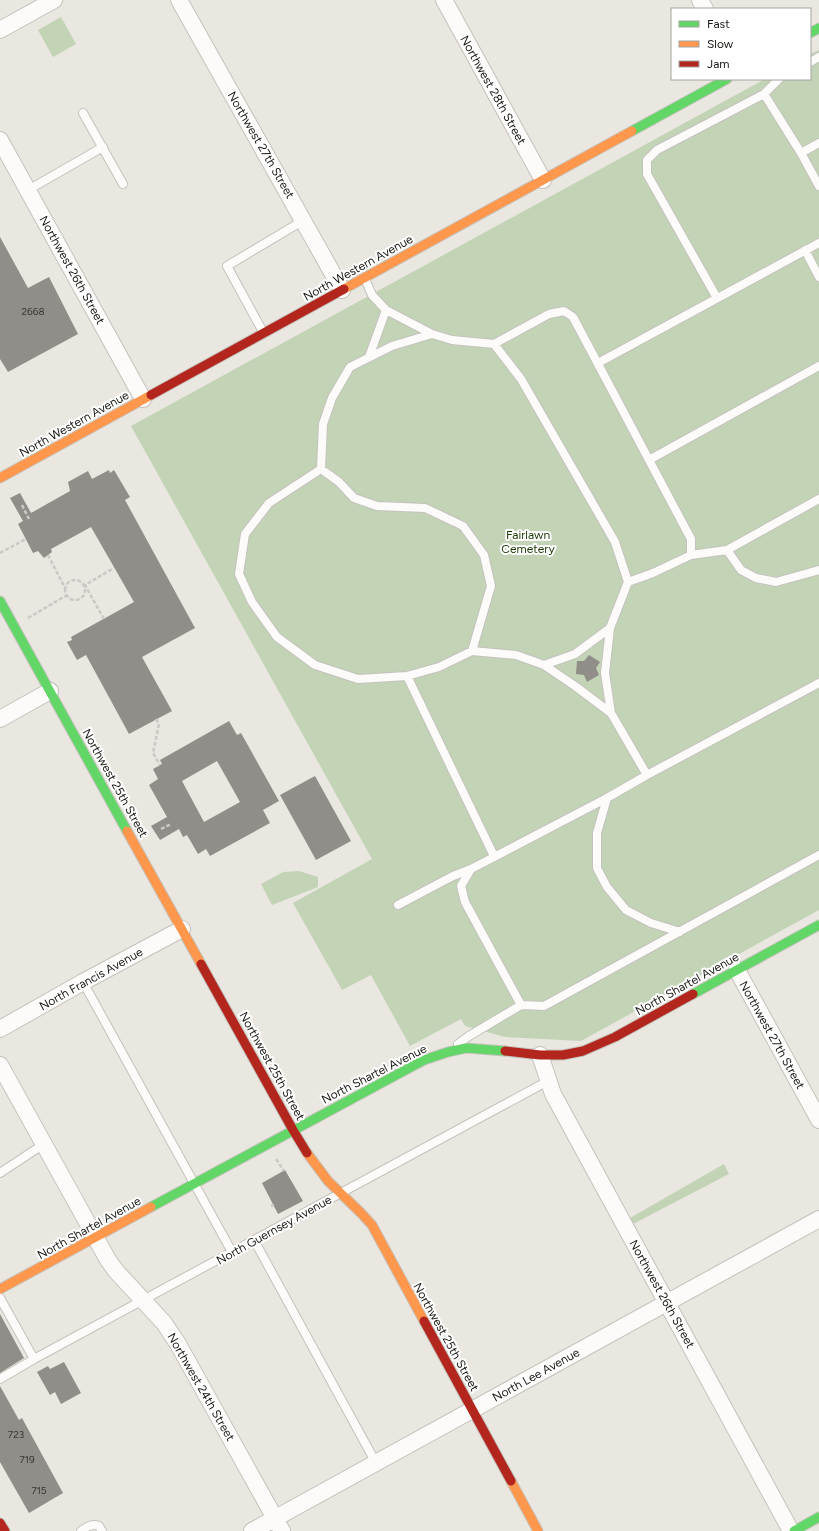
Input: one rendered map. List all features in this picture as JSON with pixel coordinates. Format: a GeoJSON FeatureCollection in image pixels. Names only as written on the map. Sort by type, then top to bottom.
{"type":"FeatureCollection","features":[{"type":"Feature","properties":{"kind":"street"},"geometry":{"type":"LineString","coordinates":[[0,30],[54,0]]}},
{"type":"Feature","properties":{"kind":"street","name":"Northwest 27th Street"},"geometry":{"type":"LineString","coordinates":[[179,0],[342,290]]}},
{"type":"Feature","properties":{"kind":"street","name":"Northwest 28th Street"},"geometry":{"type":"LineString","coordinates":[[444,0],[543,180]]}},
{"type":"Feature","properties":{"kind":"street","name":"North Western Avenue"},"geometry":{"type":"LineString","coordinates":[[0,478],[725,80]]}},
{"type":"Feature","properties":{"kind":"street","name":"Northwest 26th Street"},"geometry":{"type":"LineString","coordinates":[[0,140],[143,399]]}},
{"type":"Feature","properties":{"kind":"street","name":"Northwest 25th Street"},"geometry":{"type":"LineString","coordinates":[[0,601],[293,1130],[313,1162],[329,1181],[361,1211],[372,1225],[538,1531]]}},
{"type":"Feature","properties":{"kind":"street"},"geometry":{"type":"LineString","coordinates":[[0,719],[50,691]]}},
{"type":"Feature","properties":{"kind":"street","name":"North Shartel Avenue"},"geometry":{"type":"LineString","coordinates":[[0,1290],[406,1068],[448,1052],[466,1048],[564,1055],[583,1051],[615,1038],[819,925]]}},
{"type":"Feature","properties":{"kind":"street","name":"North Francis Avenue"},"geometry":{"type":"LineString","coordinates":[[0,1029],[83,982],[182,929]]}},
{"type":"Feature","properties":{"kind":"street","name":"Northwest 27th Street"},"geometry":{"type":"LineString","coordinates":[[737,970],[819,1120]]}},
{"type":"Feature","properties":{"kind":"street","name":"Northwest 26th Street"},"geometry":{"type":"LineString","coordinates":[[540,1054],[553,1094],[791,1531]]}},
{"type":"Feature","properties":{"kind":"street","name":"Northwest 24th Street"},"geometry":{"type":"LineString","coordinates":[[0,1065],[108,1260],[116,1271],[164,1323],[182,1350],[278,1525]]}},
{"type":"Feature","properties":{"kind":"street","name":"North Lee Avenue"},"geometry":{"type":"LineString","coordinates":[[252,1531],[278,1525],[376,1463],[819,1219]]}},
{"type":"Feature","properties":{"kind":"street"},"geometry":{"type":"LineString","coordinates":[[794,1531],[819,1517]]}},
{"type":"Feature","properties":{"kind":"street"},"geometry":{"type":"LineString","coordinates":[[0,1522],[5,1531]]}},
{"type":"Feature","properties":{"kind":"lane"},"geometry":{"type":"LineString","coordinates":[[717,298],[647,174],[647,160],[657,150],[764,94],[778,80]]}},
{"type":"Feature","properties":{"kind":"lane"},"geometry":{"type":"LineString","coordinates":[[764,94],[801,153],[819,186]]}},
{"type":"Feature","properties":{"kind":"lane"},"geometry":{"type":"LineString","coordinates":[[83,113],[123,184]]}},
{"type":"Feature","properties":{"kind":"lane"},"geometry":{"type":"LineString","coordinates":[[801,153],[819,143]]}},
{"type":"Feature","properties":{"kind":"lane"},"geometry":{"type":"LineString","coordinates":[[28,190],[102,147]]}},
{"type":"Feature","properties":{"kind":"lane"},"geometry":{"type":"LineString","coordinates":[[264,333],[227,266],[304,220]]}},
{"type":"Feature","properties":{"kind":"lane"},"geometry":{"type":"LineString","coordinates":[[598,363],[819,243]]}},
{"type":"Feature","properties":{"kind":"lane"},"geometry":{"type":"LineString","coordinates":[[805,250],[819,277]]}},
{"type":"Feature","properties":{"kind":"lane"},"geometry":{"type":"LineString","coordinates":[[365,278],[372,295],[386,310],[432,334],[452,340],[494,344],[549,314],[564,311],[573,317],[691,539],[690,555]]}},
{"type":"Feature","properties":{"kind":"lane"},"geometry":{"type":"LineString","coordinates":[[369,357],[386,310]]}},
{"type":"Feature","properties":{"kind":"lane"},"geometry":{"type":"LineString","coordinates":[[321,469],[323,424],[332,398],[350,367],[392,346],[432,334]]}},
{"type":"Feature","properties":{"kind":"lane"},"geometry":{"type":"LineString","coordinates":[[494,344],[521,379],[615,542],[628,582],[610,628],[605,673],[611,713],[647,775]]}},
{"type":"Feature","properties":{"kind":"lane"},"geometry":{"type":"LineString","coordinates":[[649,460],[819,366]]}},
{"type":"Feature","properties":{"kind":"lane"},"geometry":{"type":"LineString","coordinates":[[321,469],[339,482],[354,498],[377,506],[425,508],[463,526],[484,555],[491,586],[472,651]]}},
{"type":"Feature","properties":{"kind":"lane"},"geometry":{"type":"LineString","coordinates":[[321,469],[269,503],[245,534],[239,574],[252,602],[277,637],[315,665],[358,679],[407,676],[439,667],[472,651],[516,655],[544,665],[611,713]]}},
{"type":"Feature","properties":{"kind":"lane"},"geometry":{"type":"LineString","coordinates":[[628,582],[653,573],[690,555],[727,550],[819,499]]}},
{"type":"Feature","properties":{"kind":"lane"},"geometry":{"type":"LineString","coordinates":[[727,550],[741,570],[756,578],[776,582],[819,570]]}},
{"type":"Feature","properties":{"kind":"lane"},"geometry":{"type":"LineString","coordinates":[[544,665],[575,654],[610,628]]}},
{"type":"Feature","properties":{"kind":"lane"},"geometry":{"type":"LineString","coordinates":[[407,676],[494,856]]}},
{"type":"Feature","properties":{"kind":"lane"},"geometry":{"type":"LineString","coordinates":[[398,905],[453,876],[471,869],[607,798],[819,683]]}},
{"type":"Feature","properties":{"kind":"lane"},"geometry":{"type":"LineString","coordinates":[[607,798],[598,833],[597,854],[597,868],[607,887],[626,910],[651,923],[680,932]]}},
{"type":"Feature","properties":{"kind":"lane"},"geometry":{"type":"LineString","coordinates":[[448,1052],[469,1036],[521,1005],[544,1006],[819,855]]}},
{"type":"Feature","properties":{"kind":"lane"},"geometry":{"type":"LineString","coordinates":[[471,869],[461,886],[465,902],[521,1005]]}},
{"type":"Feature","properties":{"kind":"lane"},"geometry":{"type":"LineString","coordinates":[[83,982],[232,1252]]}},
{"type":"Feature","properties":{"kind":"lane","name":"North Guernsey Avenue"},"geometry":{"type":"LineString","coordinates":[[0,1379],[34,1359],[144,1301],[548,1081]]}},
{"type":"Feature","properties":{"kind":"lane"},"geometry":{"type":"LineString","coordinates":[[0,1173],[44,1144]]}},
{"type":"Feature","properties":{"kind":"lane"},"geometry":{"type":"LineString","coordinates":[[254,1240],[376,1463]]}},
{"type":"Feature","properties":{"kind":"lane"},"geometry":{"type":"LineString","coordinates":[[0,1298],[34,1359]]}},
{"type":"Feature","properties":{"kind":"lane"},"geometry":{"type":"LineString","coordinates":[[81,1531],[96,1524],[100,1526],[102,1531]]}},
{"type":"Feature","properties":{"kind":"path"},"geometry":{"type":"LineString","coordinates":[[22,505],[29,518]]}},
{"type":"Feature","properties":{"kind":"path"},"geometry":{"type":"LineString","coordinates":[[0,553],[26,539]]}},
{"type":"Feature","properties":{"kind":"path"},"geometry":{"type":"LineString","coordinates":[[48,555],[67,595],[76,600],[82,598],[85,585]]}},
{"type":"Feature","properties":{"kind":"path"},"geometry":{"type":"LineString","coordinates":[[85,585],[114,568]]}},
{"type":"Feature","properties":{"kind":"path"},"geometry":{"type":"LineString","coordinates":[[65,589],[69,582],[74,579],[80,580],[85,585],[104,619]]}},
{"type":"Feature","properties":{"kind":"path"},"geometry":{"type":"LineString","coordinates":[[14,626],[67,595]]}},
{"type":"Feature","properties":{"kind":"path"},"geometry":{"type":"LineString","coordinates":[[156,719],[159,724],[153,753],[160,765]]}},
{"type":"Feature","properties":{"kind":"path"},"geometry":{"type":"LineString","coordinates":[[161,829],[171,824]]}},
{"type":"Feature","properties":{"kind":"path"},"geometry":{"type":"LineString","coordinates":[[280,1166],[284,1171]]}},
{"type":"Feature","properties":{"kind":"green space"},"geometry":{"type":"Polygon","coordinates":[[[61,17],[76,44],[53,57],[38,30],[61,17]]]}},
{"type":"Feature","properties":{"kind":"green space","name":"Fairlawn Cemetery"},"geometry":{"type":"Polygon","coordinates":[[[819,50],[819,910],[581,1041],[505,1037],[465,1026],[461,1019],[410,1046],[371,975],[342,990],[293,903],[372,859],[131,426],[763,80],[811,80],[811,54],[819,50]]]}},
{"type":"Feature","properties":{"kind":"green space"},"geometry":{"type":"Polygon","coordinates":[[[299,871],[318,877],[318,887],[272,905],[261,884],[283,872],[299,871]]]}},
{"type":"Feature","properties":{"kind":"green space"},"geometry":{"type":"Polygon","coordinates":[[[724,1164],[729,1174],[633,1224],[630,1218],[724,1164]]]}},
{"type":"Feature","properties":{"kind":"building"},"geometry":{"type":"Polygon","coordinates":[[[0,237],[28,288],[49,277],[78,334],[8,372],[0,359],[0,237]]]}},
{"type":"Feature","properties":{"kind":"building"},"geometry":{"type":"Polygon","coordinates":[[[109,470],[110,473],[114,470],[130,497],[125,500],[195,628],[142,657],[172,711],[129,734],[86,655],[77,660],[67,642],[72,640],[71,637],[134,602],[91,527],[51,549],[52,552],[44,558],[38,551],[33,553],[18,524],[23,521],[10,498],[20,493],[31,513],[70,491],[68,482],[88,471],[92,479],[109,470]]]}},
{"type":"Feature","properties":{"kind":"building"},"geometry":{"type":"Polygon","coordinates":[[[589,655],[600,662],[596,668],[599,675],[587,682],[584,675],[576,674],[577,661],[584,661],[589,655]]]}},
{"type":"Feature","properties":{"kind":"building"},"geometry":{"type":"Polygon","coordinates":[[[229,721],[237,735],[241,733],[279,801],[263,810],[270,823],[210,856],[206,849],[198,854],[187,835],[183,837],[179,829],[160,840],[151,826],[167,817],[149,785],[158,779],[153,769],[162,764],[160,760],[229,721]],[[217,761],[182,781],[204,822],[240,802],[217,761]]]}},
{"type":"Feature","properties":{"kind":"building"},"geometry":{"type":"Polygon","coordinates":[[[315,776],[351,841],[316,860],[280,795],[315,776]]]}},
{"type":"Feature","properties":{"kind":"building"},"geometry":{"type":"Polygon","coordinates":[[[285,1170],[303,1201],[278,1214],[262,1183],[285,1170]]]}},
{"type":"Feature","properties":{"kind":"building"},"geometry":{"type":"Polygon","coordinates":[[[0,1314],[24,1358],[0,1373],[0,1314]]]}},
{"type":"Feature","properties":{"kind":"building"},"geometry":{"type":"Polygon","coordinates":[[[64,1362],[81,1393],[61,1404],[55,1392],[50,1395],[37,1372],[48,1366],[50,1369],[64,1362]]]}},
{"type":"Feature","properties":{"kind":"building"},"geometry":{"type":"Polygon","coordinates":[[[0,1386],[19,1420],[22,1418],[63,1493],[29,1513],[0,1462],[0,1386]]]}},
{"type":"Feature","properties":{"kind":"traffic: fast"},"geometry":{"type":"LineString","coordinates":[[811,32],[819,28]]}},
{"type":"Feature","properties":{"kind":"traffic: fast"},"geometry":{"type":"LineString","coordinates":[[632,131],[725,80]]}},
{"type":"Feature","properties":{"kind":"traffic: fast"},"geometry":{"type":"LineString","coordinates":[[0,601],[127,831]]}},
{"type":"Feature","properties":{"kind":"traffic: fast"},"geometry":{"type":"LineString","coordinates":[[693,994],[819,925]]}},
{"type":"Feature","properties":{"kind":"traffic: fast"},"geometry":{"type":"LineString","coordinates":[[151,1207],[424,1060],[466,1048],[505,1051]]}},
{"type":"Feature","properties":{"kind":"traffic: fast"},"geometry":{"type":"LineString","coordinates":[[794,1531],[819,1517]]}},
{"type":"Feature","properties":{"kind":"traffic: slow"},"geometry":{"type":"LineString","coordinates":[[344,289],[632,131]]}},
{"type":"Feature","properties":{"kind":"traffic: slow"},"geometry":{"type":"LineString","coordinates":[[0,478],[151,395]]}},
{"type":"Feature","properties":{"kind":"traffic: slow"},"geometry":{"type":"LineString","coordinates":[[127,831],[201,964]]}},
{"type":"Feature","properties":{"kind":"traffic: slow"},"geometry":{"type":"LineString","coordinates":[[307,1153],[328,1181],[372,1225],[424,1321]]}},
{"type":"Feature","properties":{"kind":"traffic: slow"},"geometry":{"type":"LineString","coordinates":[[0,1289],[151,1207]]}},
{"type":"Feature","properties":{"kind":"traffic: slow"},"geometry":{"type":"LineString","coordinates":[[511,1481],[538,1531]]}},
{"type":"Feature","properties":{"kind":"traffic: jam"},"geometry":{"type":"LineString","coordinates":[[151,395],[344,289]]}},
{"type":"Feature","properties":{"kind":"traffic: jam"},"geometry":{"type":"LineString","coordinates":[[201,964],[307,1153]]}},
{"type":"Feature","properties":{"kind":"traffic: jam"},"geometry":{"type":"LineString","coordinates":[[505,1051],[540,1055],[563,1055],[583,1051],[615,1037],[693,994]]}},
{"type":"Feature","properties":{"kind":"traffic: jam"},"geometry":{"type":"LineString","coordinates":[[424,1321],[511,1481]]}},
{"type":"Feature","properties":{"kind":"traffic: jam"},"geometry":{"type":"LineString","coordinates":[[0,1523],[5,1531]]}}]}
